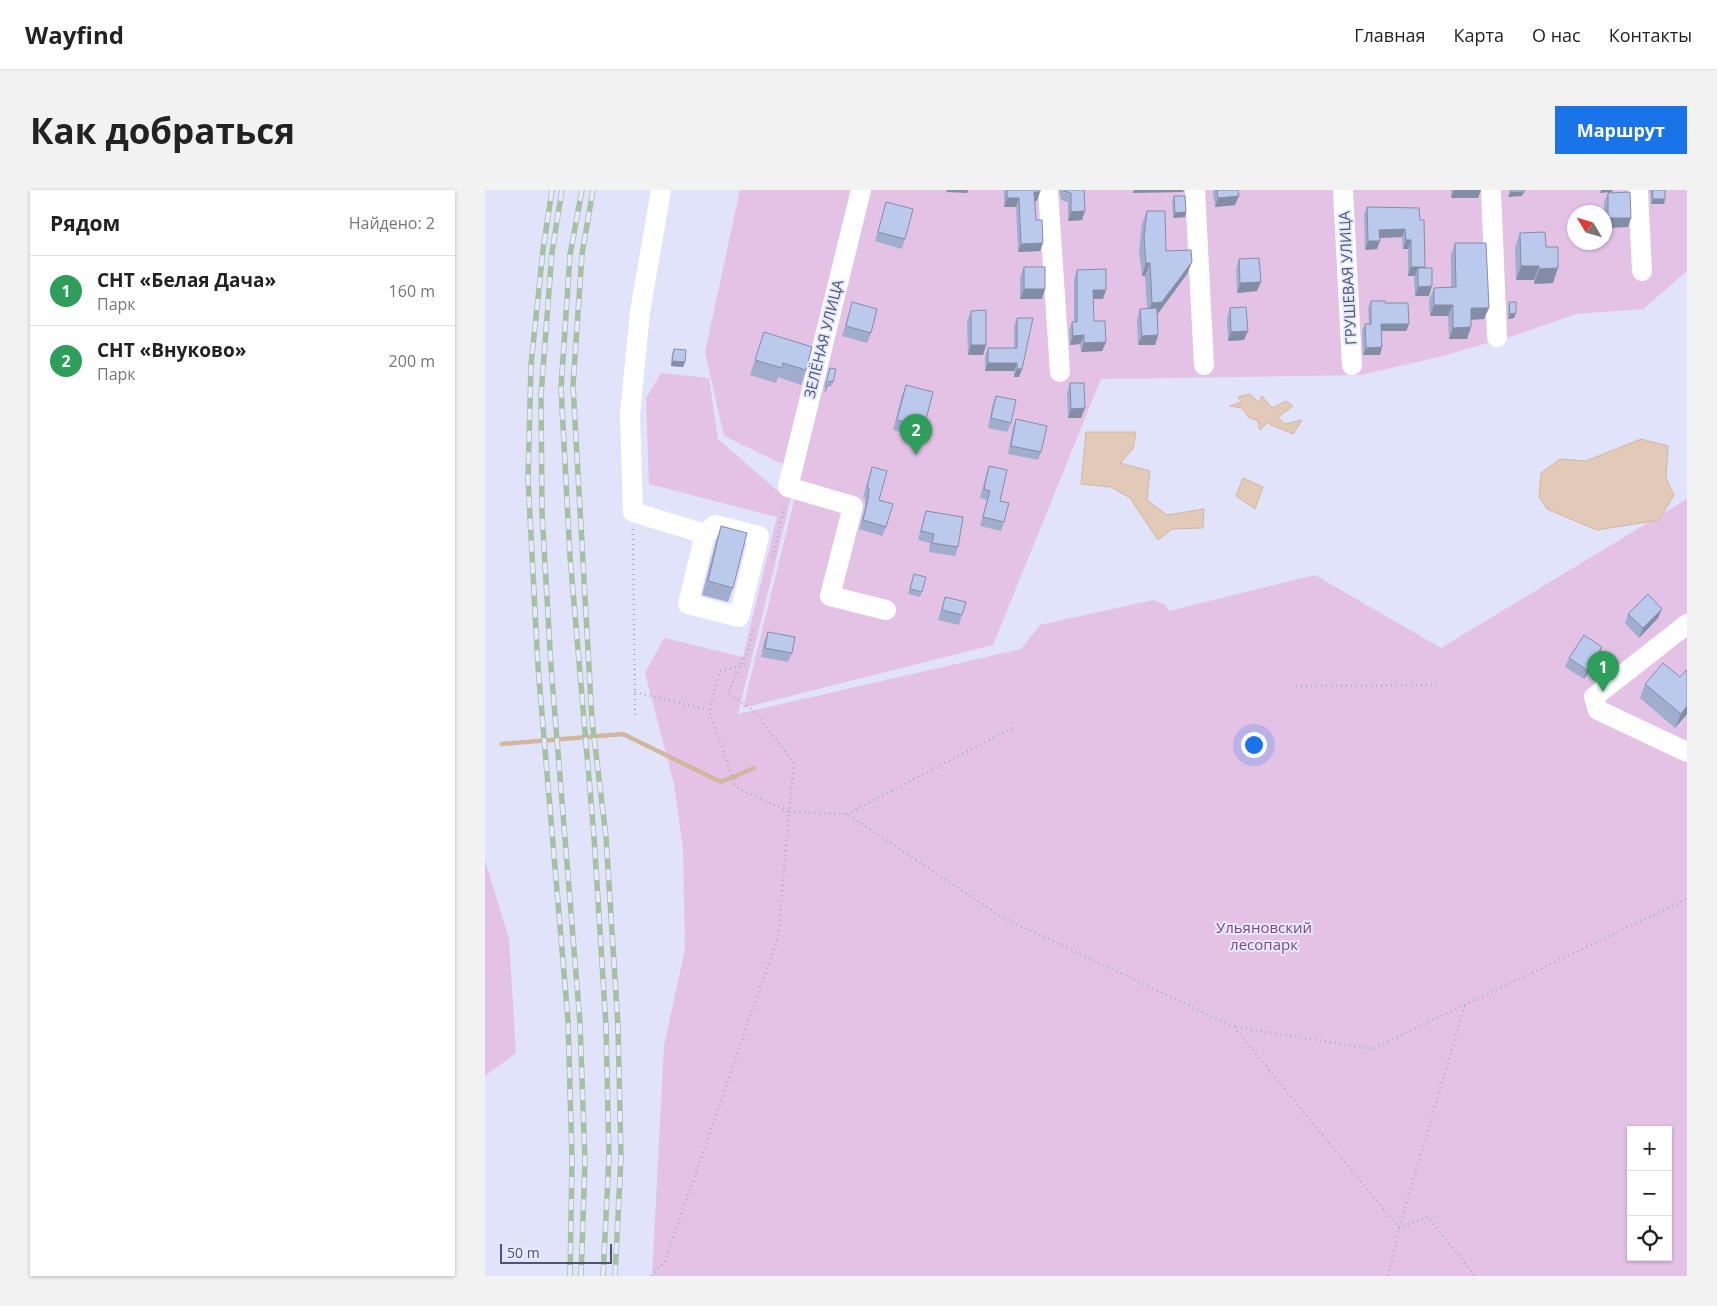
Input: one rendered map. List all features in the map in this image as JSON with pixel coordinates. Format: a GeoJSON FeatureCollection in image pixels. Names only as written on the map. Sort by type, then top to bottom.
{"type":"FeatureCollection","features":[{"type":"Feature","properties":{"kind":"street"},"geometry":{"type":"LineString","coordinates":[[661,190],[640,312],[630,414],[633,512],[705,534]]}},
{"type":"Feature","properties":{"kind":"street","name":"ЗЕЛЁНАЯ УЛИЦА"},"geometry":{"type":"LineString","coordinates":[[861,190],[788,487],[853,506],[829,596],[886,610]]}},
{"type":"Feature","properties":{"kind":"street"},"geometry":{"type":"LineString","coordinates":[[1048,190],[1060,372]]}},
{"type":"Feature","properties":{"kind":"street"},"geometry":{"type":"LineString","coordinates":[[1195,190],[1204,365]]}},
{"type":"Feature","properties":{"kind":"street","name":"ГРУШЕВАЯ УЛИЦА"},"geometry":{"type":"LineString","coordinates":[[1343,190],[1352,365]]}},
{"type":"Feature","properties":{"kind":"street"},"geometry":{"type":"LineString","coordinates":[[1491,190],[1497,337]]}},
{"type":"Feature","properties":{"kind":"street"},"geometry":{"type":"LineString","coordinates":[[1638,190],[1642,271]]}},
{"type":"Feature","properties":{"kind":"street"},"geometry":{"type":"LineString","coordinates":[[715,525],[759,536],[739,617],[688,604],[705,534],[715,525]]}},
{"type":"Feature","properties":{"kind":"street"},"geometry":{"type":"LineString","coordinates":[[1687,624],[1594,697],[1598,710],[1687,752]]}},
{"type":"Feature","properties":{"kind":"path"},"geometry":{"type":"LineString","coordinates":[[633,512],[635,715]]}},
{"type":"Feature","properties":{"kind":"path"},"geometry":{"type":"LineString","coordinates":[[651,1276],[665,1261],[777,937],[794,763],[753,710],[727,693],[743,658]]}},
{"type":"Feature","properties":{"kind":"path"},"geometry":{"type":"LineString","coordinates":[[1296,686],[1437,685]]}},
{"type":"Feature","properties":{"kind":"path"},"geometry":{"type":"LineString","coordinates":[[635,692],[709,710]]}},
{"type":"Feature","properties":{"kind":"path"},"geometry":{"type":"LineString","coordinates":[[729,773],[736,787],[789,812],[847,814],[1015,727]]}},
{"type":"Feature","properties":{"kind":"path"},"geometry":{"type":"LineString","coordinates":[[847,814],[1003,917],[1235,1027],[1372,1049],[1687,899]]}},
{"type":"Feature","properties":{"kind":"path"},"geometry":{"type":"LineString","coordinates":[[1388,1276],[1399,1228],[1465,1005]]}},
{"type":"Feature","properties":{"kind":"path"},"geometry":{"type":"LineString","coordinates":[[1235,1027],[1399,1228]]}},
{"type":"Feature","properties":{"kind":"path"},"geometry":{"type":"LineString","coordinates":[[1399,1228],[1427,1217],[1475,1276]]}},
{"type":"Feature","properties":{"kind":"green space"},"geometry":{"type":"Polygon","coordinates":[[[740,190],[1687,190],[1687,271],[1643,309],[1576,314],[1513,336],[1442,356],[1362,375],[1101,379],[993,645],[743,708],[801,473],[724,436],[705,352],[740,190]]]}},
{"type":"Feature","properties":{"kind":"green space","name":"Ульяновский лесопарк"},"geometry":{"type":"Polygon","coordinates":[[[661,373],[709,378],[718,439],[779,492],[791,498],[738,714],[1021,649],[1040,625],[1153,600],[1164,604],[1169,611],[1315,575],[1441,648],[1687,499],[1687,1276],[652,1276],[664,1046],[685,949],[683,848],[674,784],[645,673],[664,638],[743,657],[777,517],[649,484],[646,398],[661,373]]]}},
{"type":"Feature","properties":{"kind":"green space"},"geometry":{"type":"Polygon","coordinates":[[[485,860],[509,939],[516,1053],[485,1076],[485,860]]]}},
{"type":"Feature","properties":{"kind":"shaded area"},"geometry":{"type":"Polygon","coordinates":[[[1250,394],[1259,403],[1262,396],[1272,408],[1286,401],[1293,406],[1278,417],[1285,424],[1302,420],[1293,434],[1267,423],[1260,430],[1258,421],[1248,417],[1242,408],[1230,406],[1241,402],[1238,397],[1250,394]]]}},
{"type":"Feature","properties":{"kind":"shaded area"},"geometry":{"type":"Polygon","coordinates":[[[1086,432],[1136,432],[1133,449],[1120,463],[1150,471],[1147,500],[1167,515],[1204,509],[1203,528],[1172,529],[1158,540],[1130,498],[1111,487],[1081,484],[1086,432]]]}},
{"type":"Feature","properties":{"kind":"shaded area"},"geometry":{"type":"Polygon","coordinates":[[[1641,439],[1668,446],[1666,478],[1674,495],[1659,520],[1597,530],[1547,509],[1539,497],[1541,473],[1560,459],[1586,461],[1641,439]]]}},
{"type":"Feature","properties":{"kind":"shaded area"},"geometry":{"type":"Polygon","coordinates":[[[1243,478],[1263,487],[1255,509],[1236,496],[1243,478]]]}},
{"type":"Feature","properties":{"kind":"building"},"geometry":{"type":"Polygon","coordinates":[[[1007,190],[1040,190],[1040,192],[1034,192],[1036,220],[1042,220],[1043,243],[1021,244],[1019,198],[1007,198],[1007,190]]]}},
{"type":"Feature","properties":{"kind":"building"},"geometry":{"type":"Polygon","coordinates":[[[1064,190],[1084,190],[1085,211],[1071,212],[1071,193],[1064,190]]]}},
{"type":"Feature","properties":{"kind":"building"},"geometry":{"type":"Polygon","coordinates":[[[1217,190],[1238,190],[1239,196],[1218,198],[1217,190]]]}},
{"type":"Feature","properties":{"kind":"building"},"geometry":{"type":"Polygon","coordinates":[[[1510,190],[1524,190],[1524,192],[1510,192],[1510,190]]]}},
{"type":"Feature","properties":{"kind":"building"},"geometry":{"type":"Polygon","coordinates":[[[1652,190],[1665,190],[1665,199],[1653,199],[1652,190]]]}},
{"type":"Feature","properties":{"kind":"building"},"geometry":{"type":"Polygon","coordinates":[[[1630,192],[1631,218],[1612,218],[1612,205],[1608,205],[1608,193],[1630,192]]]}},
{"type":"Feature","properties":{"kind":"building"},"geometry":{"type":"Polygon","coordinates":[[[1174,196],[1185,196],[1186,212],[1175,213],[1174,196]]]}},
{"type":"Feature","properties":{"kind":"building"},"geometry":{"type":"Polygon","coordinates":[[[886,202],[913,209],[905,239],[878,232],[886,202]]]}},
{"type":"Feature","properties":{"kind":"building"},"geometry":{"type":"Polygon","coordinates":[[[1367,207],[1419,208],[1420,220],[1424,220],[1425,267],[1411,267],[1411,240],[1406,240],[1405,229],[1379,230],[1380,241],[1368,241],[1367,207]]]}},
{"type":"Feature","properties":{"kind":"building"},"geometry":{"type":"Polygon","coordinates":[[[1147,211],[1165,211],[1166,251],[1191,250],[1192,262],[1162,302],[1152,303],[1150,263],[1146,263],[1144,237],[1147,211]]]}},
{"type":"Feature","properties":{"kind":"building"},"geometry":{"type":"Polygon","coordinates":[[[1545,232],[1546,247],[1558,247],[1558,268],[1539,269],[1539,266],[1521,266],[1520,233],[1545,232]]]}},
{"type":"Feature","properties":{"kind":"building"},"geometry":{"type":"Polygon","coordinates":[[[1455,243],[1486,243],[1489,308],[1471,308],[1471,327],[1453,328],[1453,305],[1434,305],[1434,288],[1456,287],[1455,243]]]}},
{"type":"Feature","properties":{"kind":"building"},"geometry":{"type":"Polygon","coordinates":[[[1259,258],[1261,282],[1240,283],[1239,259],[1259,258]]]}},
{"type":"Feature","properties":{"kind":"building"},"geometry":{"type":"Polygon","coordinates":[[[1024,267],[1045,267],[1045,289],[1024,289],[1024,267]]]}},
{"type":"Feature","properties":{"kind":"building"},"geometry":{"type":"Polygon","coordinates":[[[1418,268],[1432,268],[1432,286],[1418,287],[1418,268]]]}},
{"type":"Feature","properties":{"kind":"building"},"geometry":{"type":"Polygon","coordinates":[[[1106,269],[1106,290],[1093,290],[1094,321],[1105,321],[1106,342],[1084,343],[1084,335],[1073,336],[1072,322],[1077,322],[1077,270],[1106,269]]]}},
{"type":"Feature","properties":{"kind":"building"},"geometry":{"type":"Polygon","coordinates":[[[1371,301],[1408,303],[1409,324],[1381,324],[1382,347],[1366,348],[1365,324],[1371,324],[1371,301]]]}},
{"type":"Feature","properties":{"kind":"building"},"geometry":{"type":"Polygon","coordinates":[[[852,302],[877,309],[871,333],[846,326],[852,302]]]}},
{"type":"Feature","properties":{"kind":"building"},"geometry":{"type":"Polygon","coordinates":[[[1509,302],[1516,302],[1516,313],[1510,314],[1509,302]]]}},
{"type":"Feature","properties":{"kind":"building"},"geometry":{"type":"Polygon","coordinates":[[[1246,307],[1248,331],[1231,332],[1230,308],[1246,307]]]}},
{"type":"Feature","properties":{"kind":"building"},"geometry":{"type":"Polygon","coordinates":[[[1157,308],[1158,335],[1142,336],[1140,309],[1157,308]]]}},
{"type":"Feature","properties":{"kind":"building"},"geometry":{"type":"Polygon","coordinates":[[[986,310],[986,345],[971,345],[971,311],[986,310]]]}},
{"type":"Feature","properties":{"kind":"building"},"geometry":{"type":"Polygon","coordinates":[[[1017,318],[1033,318],[1022,369],[1017,369],[1017,363],[988,363],[988,348],[1017,348],[1017,318]]]}},
{"type":"Feature","properties":{"kind":"building"},"geometry":{"type":"Polygon","coordinates":[[[764,332],[812,347],[806,370],[783,363],[782,368],[755,360],[764,332]]]}},
{"type":"Feature","properties":{"kind":"building"},"geometry":{"type":"Polygon","coordinates":[[[674,349],[686,350],[685,362],[672,361],[674,349]]]}},
{"type":"Feature","properties":{"kind":"building"},"geometry":{"type":"Polygon","coordinates":[[[830,368],[836,369],[833,382],[829,381],[827,387],[825,387],[830,368]]]}},
{"type":"Feature","properties":{"kind":"building"},"geometry":{"type":"Polygon","coordinates":[[[1070,383],[1084,383],[1085,408],[1071,409],[1070,383]]]}},
{"type":"Feature","properties":{"kind":"building"},"geometry":{"type":"Polygon","coordinates":[[[906,385],[933,392],[924,427],[897,420],[906,385]]]}},
{"type":"Feature","properties":{"kind":"building"},"geometry":{"type":"Polygon","coordinates":[[[996,396],[1016,400],[1011,423],[991,418],[996,396]]]}},
{"type":"Feature","properties":{"kind":"building"},"geometry":{"type":"Polygon","coordinates":[[[1016,419],[1047,426],[1041,452],[1011,446],[1016,419]]]}},
{"type":"Feature","properties":{"kind":"building"},"geometry":{"type":"Polygon","coordinates":[[[989,466],[1007,470],[1000,501],[1009,503],[1004,522],[983,517],[990,491],[984,489],[989,466]]]}},
{"type":"Feature","properties":{"kind":"building"},"geometry":{"type":"Polygon","coordinates":[[[872,467],[887,471],[879,500],[893,504],[886,527],[863,520],[868,499],[869,488],[867,487],[872,467]]]}},
{"type":"Feature","properties":{"kind":"building"},"geometry":{"type":"Polygon","coordinates":[[[926,511],[963,517],[958,547],[932,543],[934,534],[921,531],[926,511]]]}},
{"type":"Feature","properties":{"kind":"building"},"geometry":{"type":"Polygon","coordinates":[[[721,526],[747,533],[733,588],[708,581],[721,526]]]}},
{"type":"Feature","properties":{"kind":"building"},"geometry":{"type":"Polygon","coordinates":[[[914,574],[926,577],[922,592],[910,589],[914,574]]]}},
{"type":"Feature","properties":{"kind":"building"},"geometry":{"type":"Polygon","coordinates":[[[1648,594],[1662,609],[1643,628],[1628,614],[1648,594]]]}},
{"type":"Feature","properties":{"kind":"building"},"geometry":{"type":"Polygon","coordinates":[[[945,597],[966,602],[962,615],[942,610],[945,597]]]}},
{"type":"Feature","properties":{"kind":"building"},"geometry":{"type":"Polygon","coordinates":[[[768,632],[795,637],[792,653],[765,648],[768,632]]]}},
{"type":"Feature","properties":{"kind":"building"},"geometry":{"type":"Polygon","coordinates":[[[1584,635],[1602,647],[1587,670],[1569,658],[1584,635]]]}},
{"type":"Feature","properties":{"kind":"building"},"geometry":{"type":"Polygon","coordinates":[[[1663,663],[1680,677],[1687,671],[1687,706],[1681,714],[1645,684],[1663,663]]]}},
{"type":"Feature","properties":{"kind":"waterway"},"geometry":{"type":"LineString","coordinates":[[502,744],[623,734],[721,782],[754,768]]}},
{"type":"Feature","properties":{"kind":"railway"},"geometry":{"type":"LineString","coordinates":[[552,190],[543,250],[531,365],[528,479],[538,667],[568,1020],[572,1160],[570,1276]]}},
{"type":"Feature","properties":{"kind":"railway"},"geometry":{"type":"LineString","coordinates":[[562,190],[552,252],[541,395],[542,513],[551,666],[580,1023],[585,1161],[581,1276]]}},
{"type":"Feature","properties":{"kind":"railway"},"geometry":{"type":"LineString","coordinates":[[582,190],[570,255],[561,388],[570,556],[594,837],[606,1026],[609,1157],[603,1276]]}},
{"type":"Feature","properties":{"kind":"railway"},"geometry":{"type":"LineString","coordinates":[[593,190],[582,254],[573,386],[592,720],[606,837],[618,1026],[621,1157],[615,1276]]}},
{"type":"Feature","properties":{"kind":"place","name":"СНТ «Внуково»"},"geometry":{"type":"Point","coordinates":[916,455]}},
{"type":"Feature","properties":{"kind":"place","name":"СНТ «Белая Дача»"},"geometry":{"type":"Point","coordinates":[1603,692]}}]}
